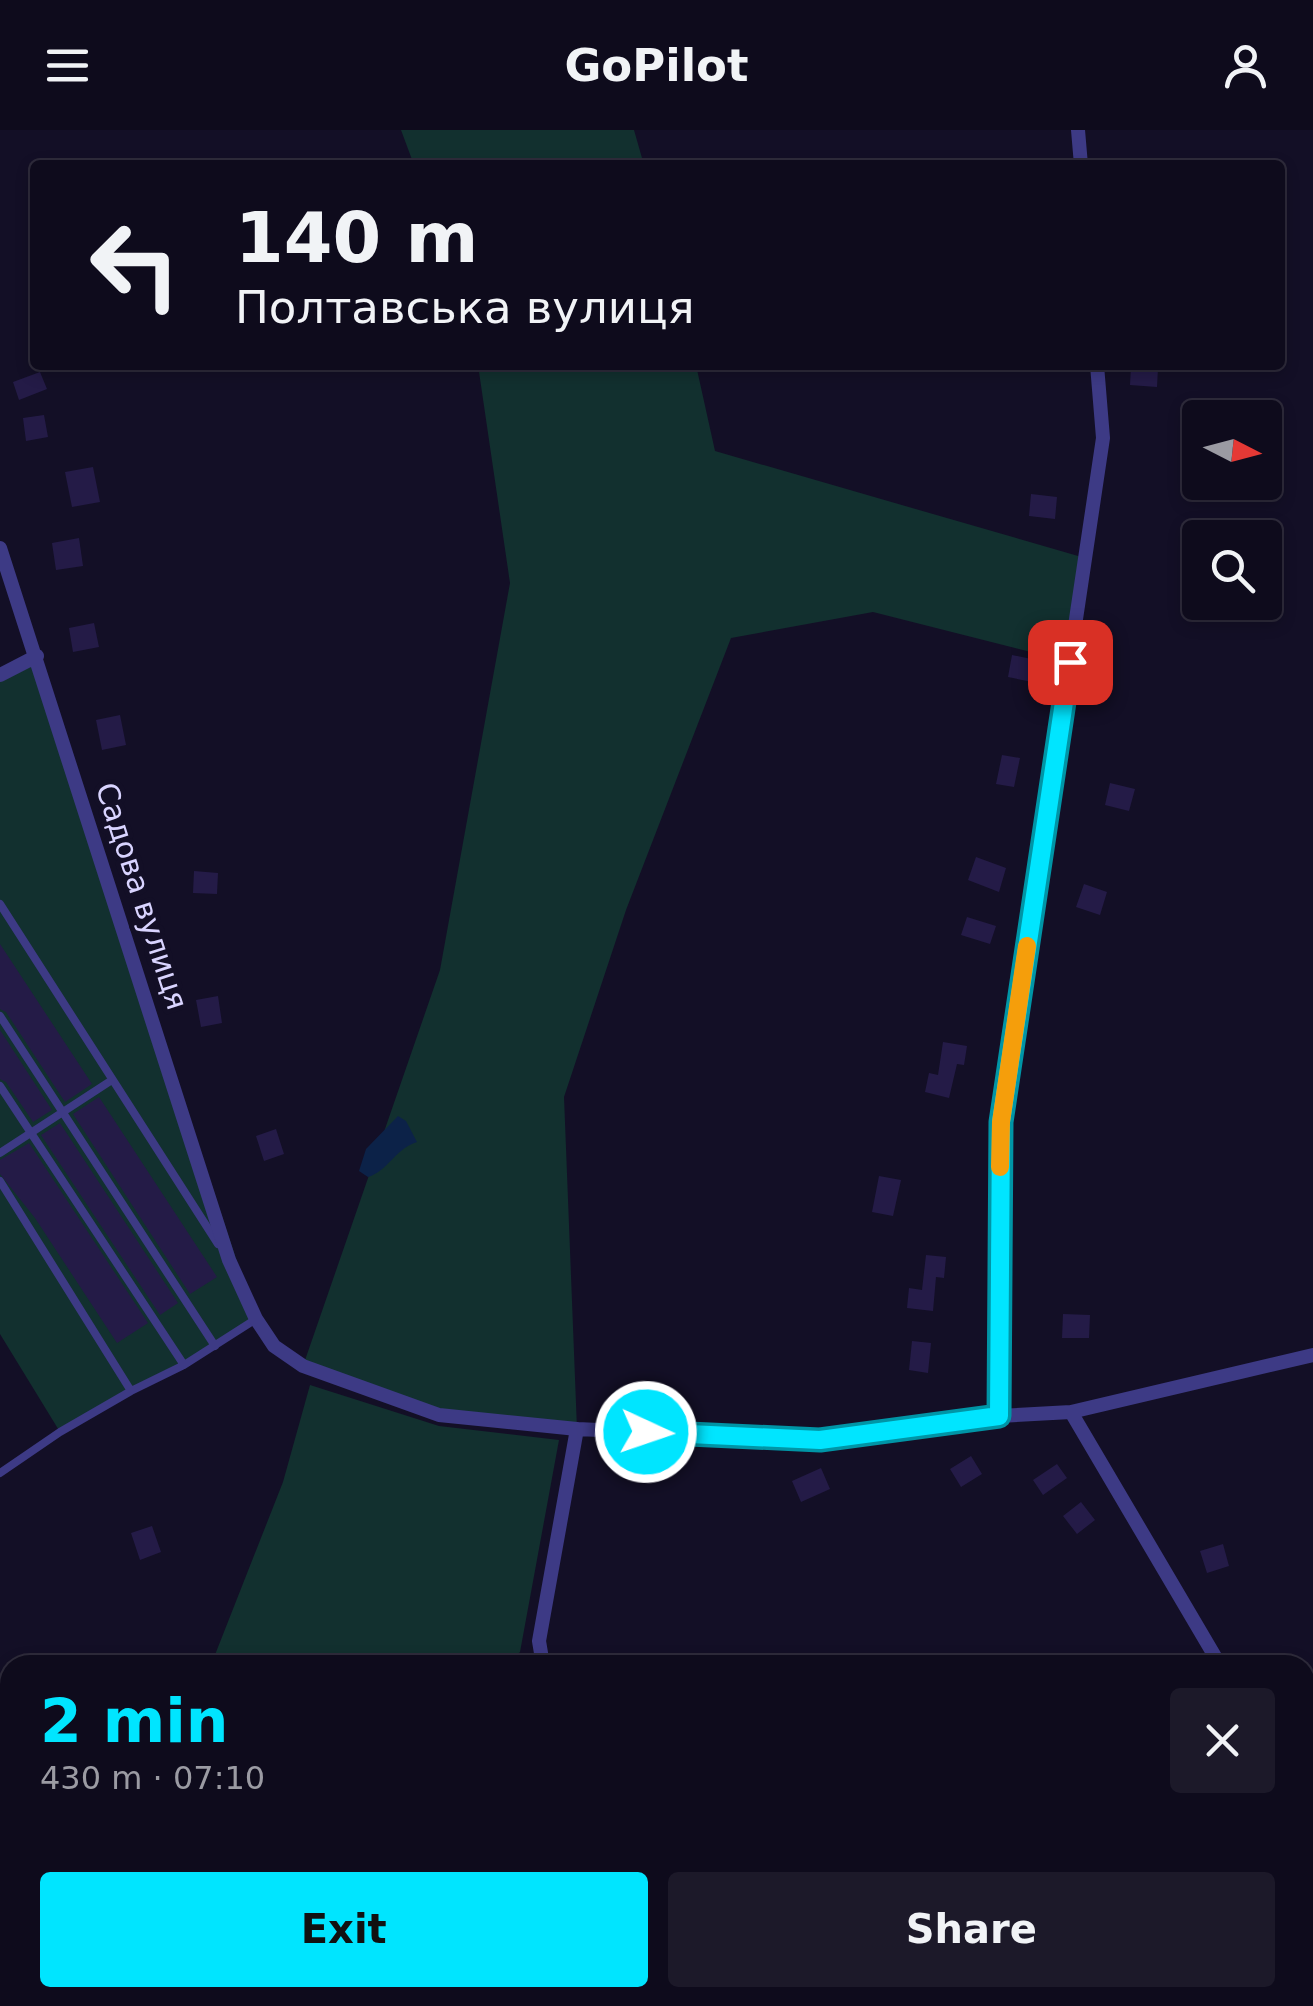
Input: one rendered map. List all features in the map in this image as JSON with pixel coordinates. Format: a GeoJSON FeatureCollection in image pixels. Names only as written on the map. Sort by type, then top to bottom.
{"type":"FeatureCollection","features":[{"type":"Feature","properties":{"kind":"street"},"geometry":{"type":"LineString","coordinates":[[1078,130],[1081,160]]}},
{"type":"Feature","properties":{"kind":"street"},"geometry":{"type":"LineString","coordinates":[[999,1416],[1001,1122],[1103,438],[1097,370]]}},
{"type":"Feature","properties":{"kind":"street","name":"Садова вулиця"},"geometry":{"type":"LineString","coordinates":[[0,548],[229,1260],[274,1346],[303,1366],[439,1415],[577,1430],[820,1440],[999,1416],[1071,1412],[1313,1355]]}},
{"type":"Feature","properties":{"kind":"street"},"geometry":{"type":"LineString","coordinates":[[0,675],[36,656]]}},
{"type":"Feature","properties":{"kind":"street"},"geometry":{"type":"LineString","coordinates":[[1071,1412],[1214,1655]]}},
{"type":"Feature","properties":{"kind":"street"},"geometry":{"type":"LineString","coordinates":[[541,1655],[539,1641],[577,1430]]}},
{"type":"Feature","properties":{"kind":"lane"},"geometry":{"type":"LineString","coordinates":[[0,904],[229,1260]]}},
{"type":"Feature","properties":{"kind":"lane"},"geometry":{"type":"LineString","coordinates":[[0,1016],[214,1346]]}},
{"type":"Feature","properties":{"kind":"lane"},"geometry":{"type":"LineString","coordinates":[[0,1154],[112,1080]]}},
{"type":"Feature","properties":{"kind":"lane"},"geometry":{"type":"LineString","coordinates":[[0,1086],[184,1366]]}},
{"type":"Feature","properties":{"kind":"lane"},"geometry":{"type":"LineString","coordinates":[[0,1181],[130,1391]]}},
{"type":"Feature","properties":{"kind":"lane"},"geometry":{"type":"LineString","coordinates":[[0,1473],[60,1432],[130,1391],[184,1366],[256,1318]]}},
{"type":"Feature","properties":{"kind":"green space"},"geometry":{"type":"Polygon","coordinates":[[[401,130],[634,130],[643,160],[412,160],[401,130]]]}},
{"type":"Feature","properties":{"kind":"green space"},"geometry":{"type":"Polygon","coordinates":[[[479,370],[697,370],[715,451],[1085,558],[1070,662],[873,612],[731,638],[626,910],[564,1097],[577,1429],[439,1415],[303,1366],[440,970],[510,583],[479,370]]]}},
{"type":"Feature","properties":{"kind":"green space"},"geometry":{"type":"Polygon","coordinates":[[[37,656],[256,1319],[184,1365],[60,1432],[0,1334],[0,675],[37,656]]]}},
{"type":"Feature","properties":{"kind":"green space"},"geometry":{"type":"Polygon","coordinates":[[[310,1385],[439,1426],[559,1440],[520,1652],[215,1655],[283,1482],[310,1385]]]}},
{"type":"Feature","properties":{"kind":"water"},"geometry":{"type":"Polygon","coordinates":[[[398,1116],[406,1121],[417,1142],[368,1177],[359,1171],[366,1149],[398,1116]]]}},
{"type":"Feature","properties":{"kind":"building"},"geometry":{"type":"Polygon","coordinates":[[[1131,370],[1158,370],[1157,387],[1130,385],[1131,370]]]}},
{"type":"Feature","properties":{"kind":"building"},"geometry":{"type":"Polygon","coordinates":[[[40,372],[47,389],[19,400],[13,382],[40,372]]]}},
{"type":"Feature","properties":{"kind":"building"},"geometry":{"type":"Polygon","coordinates":[[[44,415],[48,437],[26,441],[23,418],[44,415]]]}},
{"type":"Feature","properties":{"kind":"building"},"geometry":{"type":"Polygon","coordinates":[[[93,467],[100,502],[72,507],[65,472],[93,467]]]}},
{"type":"Feature","properties":{"kind":"building"},"geometry":{"type":"Polygon","coordinates":[[[1031,494],[1057,497],[1055,519],[1029,516],[1031,494]]]}},
{"type":"Feature","properties":{"kind":"building"},"geometry":{"type":"Polygon","coordinates":[[[79,538],[83,566],[56,570],[52,543],[79,538]]]}},
{"type":"Feature","properties":{"kind":"building"},"geometry":{"type":"Polygon","coordinates":[[[94,623],[99,647],[73,652],[69,628],[94,623]]]}},
{"type":"Feature","properties":{"kind":"building"},"geometry":{"type":"Polygon","coordinates":[[[1012,655],[1041,661],[1037,683],[1008,677],[1012,655]]]}},
{"type":"Feature","properties":{"kind":"building"},"geometry":{"type":"Polygon","coordinates":[[[120,715],[126,745],[102,750],[96,720],[120,715]]]}},
{"type":"Feature","properties":{"kind":"building"},"geometry":{"type":"Polygon","coordinates":[[[1002,755],[1020,758],[1014,787],[996,784],[1002,755]]]}},
{"type":"Feature","properties":{"kind":"building"},"geometry":{"type":"Polygon","coordinates":[[[1110,783],[1135,789],[1129,811],[1105,805],[1110,783]]]}},
{"type":"Feature","properties":{"kind":"building"},"geometry":{"type":"Polygon","coordinates":[[[976,857],[1006,868],[999,892],[968,880],[976,857]]]}},
{"type":"Feature","properties":{"kind":"building"},"geometry":{"type":"Polygon","coordinates":[[[194,871],[218,873],[217,894],[193,893],[194,871]]]}},
{"type":"Feature","properties":{"kind":"building"},"geometry":{"type":"Polygon","coordinates":[[[1084,884],[1107,892],[1100,915],[1076,907],[1084,884]]]}},
{"type":"Feature","properties":{"kind":"building"},"geometry":{"type":"Polygon","coordinates":[[[967,917],[996,926],[990,944],[961,935],[967,917]]]}},
{"type":"Feature","properties":{"kind":"building"},"geometry":{"type":"Polygon","coordinates":[[[0,944],[92,1084],[65,1102],[6,1012],[0,1009],[0,944]]]}},
{"type":"Feature","properties":{"kind":"building"},"geometry":{"type":"Polygon","coordinates":[[[218,996],[222,1023],[201,1027],[196,1000],[218,996]]]}},
{"type":"Feature","properties":{"kind":"building"},"geometry":{"type":"Polygon","coordinates":[[[0,1030],[52,1110],[33,1122],[0,1079],[0,1030]]]}},
{"type":"Feature","properties":{"kind":"building"},"geometry":{"type":"Polygon","coordinates":[[[943,1042],[967,1046],[964,1065],[957,1064],[949,1098],[925,1092],[929,1073],[938,1075],[943,1042]]]}},
{"type":"Feature","properties":{"kind":"building"},"geometry":{"type":"Polygon","coordinates":[[[99,1097],[217,1277],[190,1294],[73,1114],[99,1097]]]}},
{"type":"Feature","properties":{"kind":"building"},"geometry":{"type":"Polygon","coordinates":[[[60,1123],[178,1303],[160,1315],[41,1135],[60,1123]]]}},
{"type":"Feature","properties":{"kind":"building"},"geometry":{"type":"Polygon","coordinates":[[[276,1129],[284,1154],[264,1161],[256,1136],[276,1129]]]}},
{"type":"Feature","properties":{"kind":"building"},"geometry":{"type":"Polygon","coordinates":[[[29,1143],[148,1323],[117,1343],[35,1218],[0,1174],[0,1160],[29,1143]]]}},
{"type":"Feature","properties":{"kind":"building"},"geometry":{"type":"Polygon","coordinates":[[[879,1176],[901,1180],[893,1216],[872,1212],[879,1176]]]}},
{"type":"Feature","properties":{"kind":"building"},"geometry":{"type":"Polygon","coordinates":[[[926,1255],[946,1257],[944,1278],[936,1277],[933,1311],[907,1308],[909,1288],[922,1290],[926,1255]]]}},
{"type":"Feature","properties":{"kind":"building"},"geometry":{"type":"Polygon","coordinates":[[[1063,1314],[1090,1315],[1089,1338],[1062,1338],[1063,1314]]]}},
{"type":"Feature","properties":{"kind":"building"},"geometry":{"type":"Polygon","coordinates":[[[912,1341],[931,1343],[928,1373],[909,1370],[912,1341]]]}},
{"type":"Feature","properties":{"kind":"building"},"geometry":{"type":"Polygon","coordinates":[[[971,1456],[982,1474],[961,1487],[950,1469],[971,1456]]]}},
{"type":"Feature","properties":{"kind":"building"},"geometry":{"type":"Polygon","coordinates":[[[1057,1464],[1067,1478],[1043,1495],[1033,1480],[1057,1464]]]}},
{"type":"Feature","properties":{"kind":"building"},"geometry":{"type":"Polygon","coordinates":[[[821,1468],[830,1489],[801,1502],[792,1481],[821,1468]]]}},
{"type":"Feature","properties":{"kind":"building"},"geometry":{"type":"Polygon","coordinates":[[[1081,1502],[1095,1520],[1077,1534],[1063,1516],[1081,1502]]]}},
{"type":"Feature","properties":{"kind":"building"},"geometry":{"type":"Polygon","coordinates":[[[152,1526],[161,1552],[140,1560],[131,1533],[152,1526]]]}},
{"type":"Feature","properties":{"kind":"building"},"geometry":{"type":"Polygon","coordinates":[[[1223,1544],[1229,1566],[1207,1573],[1200,1551],[1223,1544]]]}},
{"type":"Feature","properties":{"kind":"slow traffic"},"geometry":{"type":"LineString","coordinates":[[1000,1167],[1001,1122],[1027,946]]}},
{"type":"Feature","properties":{"kind":"route"},"geometry":{"type":"LineString","coordinates":[[646,1432],[820,1440],[999,1416],[1001,1122],[1070,662]]}}]}
